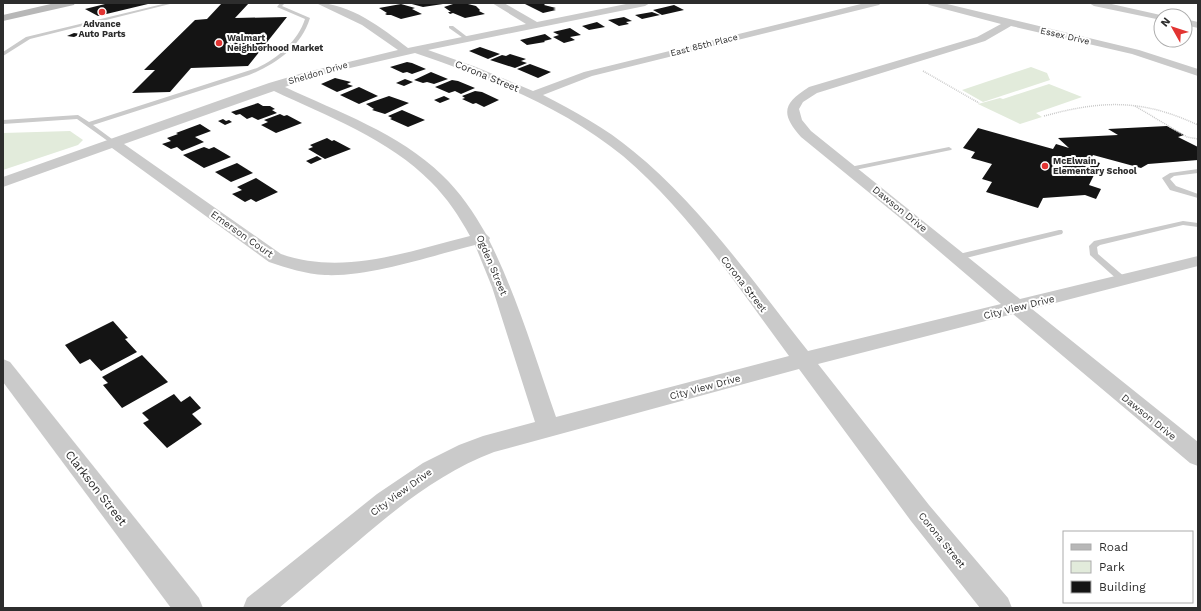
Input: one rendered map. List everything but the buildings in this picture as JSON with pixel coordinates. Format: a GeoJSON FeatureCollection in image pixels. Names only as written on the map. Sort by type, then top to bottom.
{"type":"FeatureCollection","features":[{"type":"Feature","properties":{"kind":"main road"},"geometry":{"type":"LineString","coordinates":[[3,18],[70,3]]}},
{"type":"Feature","properties":{"kind":"street","name":"Corona Street"},"geometry":{"type":"LineString","coordinates":[[320,3],[362,20],[411,51],[500,80],[533,95],[559,108],[596,130],[626,152],[661,184],[693,218],[804,360],[910,501],[998,608]]}},
{"type":"Feature","properties":{"kind":"street"},"geometry":{"type":"LineString","coordinates":[[497,3],[535,26]]}},
{"type":"Feature","properties":{"kind":"street","name":"Sheldon Drive"},"geometry":{"type":"LineString","coordinates":[[3,182],[273,86],[343,66],[644,3]]}},
{"type":"Feature","properties":{"kind":"street","name":"East 85th Place"},"geometry":{"type":"LineString","coordinates":[[533,95],[588,74],[876,3]]}},
{"type":"Feature","properties":{"kind":"street","name":"Essex Drive"},"geometry":{"type":"LineString","coordinates":[[932,3],[1135,52],[1198,73]]}},
{"type":"Feature","properties":{"kind":"street"},"geometry":{"type":"LineString","coordinates":[[1094,3],[1153,15]]}},
{"type":"Feature","properties":{"kind":"street","name":"Dawson Drive"},"geometry":{"type":"LineString","coordinates":[[1010,23],[981,39],[813,90],[798,100],[793,108],[793,119],[806,134],[958,257],[1135,406],[1198,456]]}},
{"type":"Feature","properties":{"kind":"street","name":"Ogden Street"},"geometry":{"type":"LineString","coordinates":[[273,86],[392,144],[417,161],[447,190],[482,238],[504,292],[548,428]]}},
{"type":"Feature","properties":{"kind":"street","name":"Emerson Court"},"geometry":{"type":"LineString","coordinates":[[114,143],[275,258],[289,264],[305,268],[325,270],[366,267],[482,238]]}},
{"type":"Feature","properties":{"kind":"street","name":"City View Drive"},"geometry":{"type":"LineString","coordinates":[[257,608],[386,502],[432,470],[467,452],[491,443],[804,360],[1198,261]]}},
{"type":"Feature","properties":{"kind":"street","name":"Clarkson Street"},"geometry":{"type":"LineString","coordinates":[[3,367],[189,608]]}},
{"type":"Feature","properties":{"kind":"lane"},"geometry":{"type":"LineString","coordinates":[[3,54],[28,38],[172,3]]}},
{"type":"Feature","properties":{"kind":"lane"},"geometry":{"type":"LineString","coordinates":[[88,124],[247,74],[269,64],[285,52],[306,26],[308,18],[279,6],[283,3]]}},
{"type":"Feature","properties":{"kind":"lane"},"geometry":{"type":"LineString","coordinates":[[451,27],[468,39]]}},
{"type":"Feature","properties":{"kind":"lane"},"geometry":{"type":"LineString","coordinates":[[8,44],[20,43]]}},
{"type":"Feature","properties":{"kind":"lane"},"geometry":{"type":"LineString","coordinates":[[3,122],[78,117],[114,143]]}},
{"type":"Feature","properties":{"kind":"lane"},"geometry":{"type":"LineString","coordinates":[[850,169],[949,149]]}},
{"type":"Feature","properties":{"kind":"lane"},"geometry":{"type":"LineString","coordinates":[[1198,171],[1172,174],[1166,178],[1173,188],[1198,196]]}},
{"type":"Feature","properties":{"kind":"lane"},"geometry":{"type":"LineString","coordinates":[[1123,280],[1094,255],[1092,250],[1096,243],[1183,223],[1198,225]]}},
{"type":"Feature","properties":{"kind":"lane"},"geometry":{"type":"LineString","coordinates":[[958,257],[1058,232]]}},
{"type":"Feature","properties":{"kind":"path"},"geometry":{"type":"LineString","coordinates":[[907,62],[979,103]]}},
{"type":"Feature","properties":{"kind":"path"},"geometry":{"type":"LineString","coordinates":[[1044,116],[1066,110],[1107,104],[1133,104],[1170,113],[1198,125]]}},
{"type":"Feature","properties":{"kind":"path"},"geometry":{"type":"LineString","coordinates":[[1133,104],[1187,136],[1198,140]]}},
{"type":"Feature","properties":{"kind":"green space"},"geometry":{"type":"Polygon","coordinates":[[[1031,67],[1047,73],[1050,80],[983,102],[962,90],[1031,67]]]}},
{"type":"Feature","properties":{"kind":"green space"},"geometry":{"type":"Polygon","coordinates":[[[1049,84],[1082,97],[1036,113],[1042,117],[1020,124],[978,104],[1000,98],[1003,99],[1049,84]]]}},
{"type":"Feature","properties":{"kind":"green space"},"geometry":{"type":"Polygon","coordinates":[[[70,131],[83,140],[78,145],[3,170],[3,133],[70,131]]]}},
{"type":"Feature","properties":{"kind":"place","name":"Advance Auto Parts"},"geometry":{"type":"Point","coordinates":[102,12]}},
{"type":"Feature","properties":{"kind":"place","name":"Walmart Neighborhood Market"},"geometry":{"type":"Point","coordinates":[219,43]}},
{"type":"Feature","properties":{"kind":"place","name":"McElwain Elementary School"},"geometry":{"type":"Point","coordinates":[1045,166]}}]}
